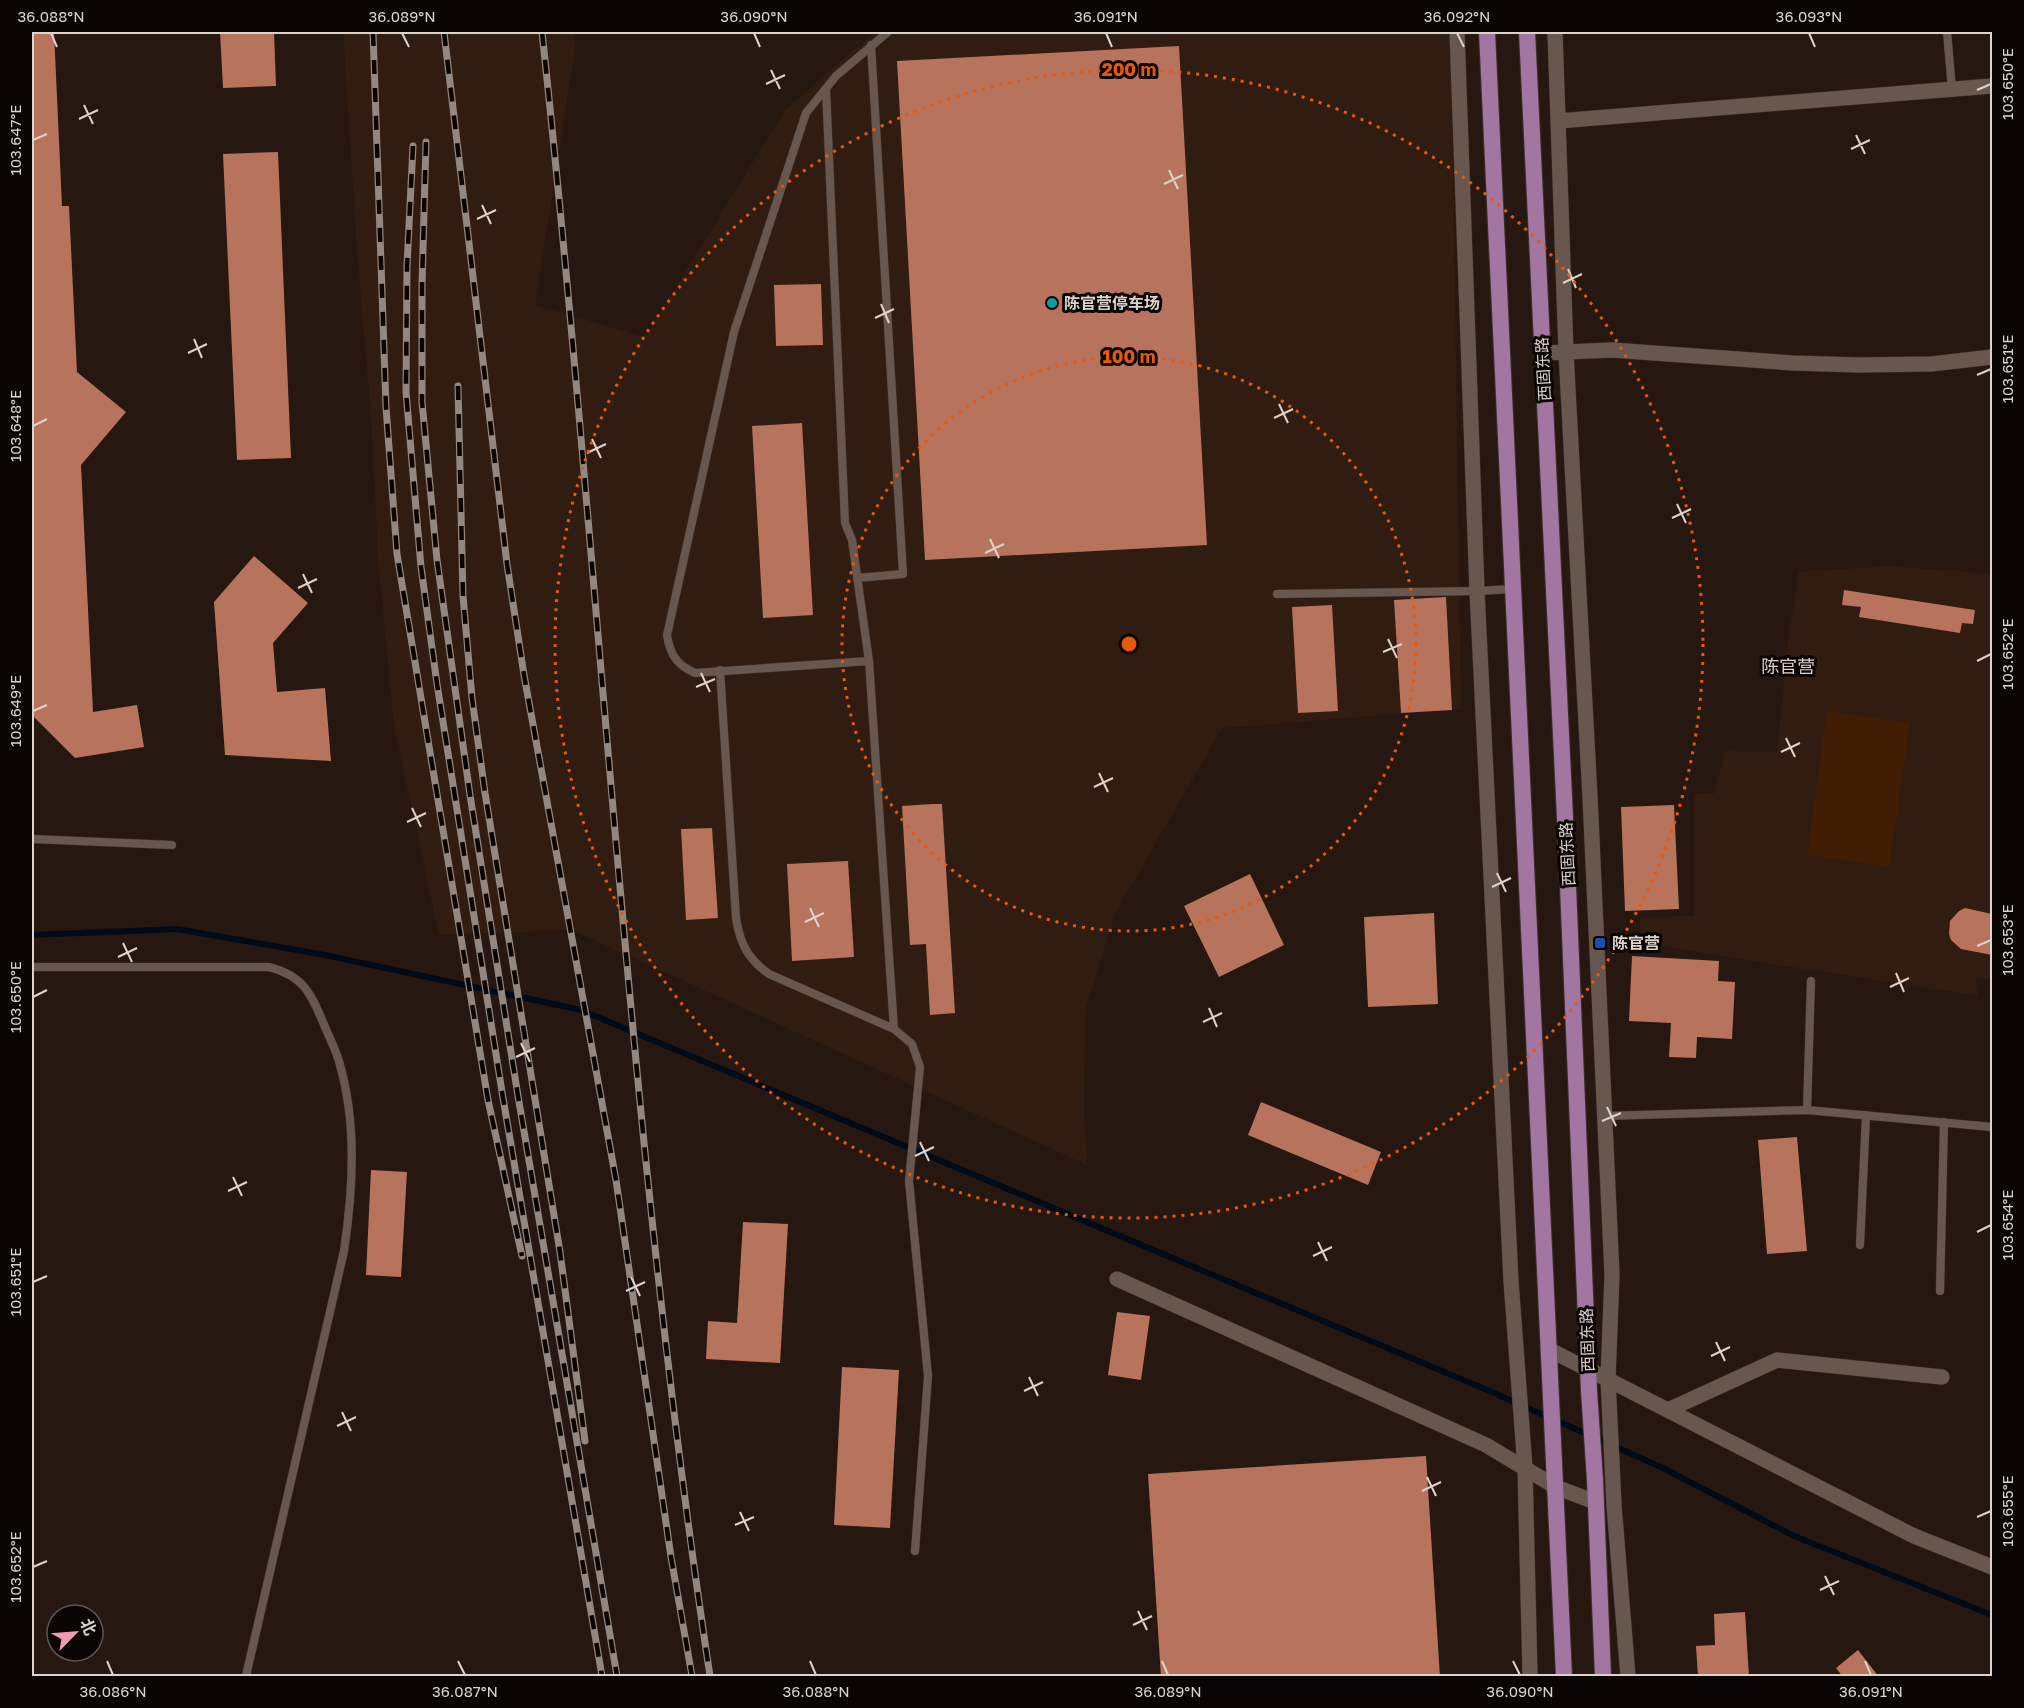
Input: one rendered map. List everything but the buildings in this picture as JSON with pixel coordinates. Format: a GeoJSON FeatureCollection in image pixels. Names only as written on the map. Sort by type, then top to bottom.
{"type":"FeatureCollection","features":[{"type":"Feature","properties":{"kind":"main road"},"geometry":{"type":"LineString","coordinates":[[1487,32],[1564,1677]]}},
{"type":"Feature","properties":{"kind":"main road","name":"西固东路"},"geometry":{"type":"LineString","coordinates":[[1527,32],[1603,1677]]}},
{"type":"Feature","properties":{"kind":"street"},"geometry":{"type":"LineString","coordinates":[[1457,32],[1478,591],[1511,1281],[1525,1460],[1530,1677]]}},
{"type":"Feature","properties":{"kind":"street"},"geometry":{"type":"LineString","coordinates":[[1555,32],[1566,352],[1612,1275],[1608,1379],[1613,1487],[1628,1677]]}},
{"type":"Feature","properties":{"kind":"street"},"geometry":{"type":"LineString","coordinates":[[1558,121],[1992,86]]}},
{"type":"Feature","properties":{"kind":"street"},"geometry":{"type":"LineString","coordinates":[[1542,353],[1612,350],[1793,363],[1858,365],[1931,364],[1992,357]]}},
{"type":"Feature","properties":{"kind":"street"},"geometry":{"type":"LineString","coordinates":[[1117,1279],[1486,1445],[1525,1460],[1556,1487],[1595,1502]]}},
{"type":"Feature","properties":{"kind":"street"},"geometry":{"type":"LineString","coordinates":[[1548,1349],[1914,1536],[1992,1567]]}},
{"type":"Feature","properties":{"kind":"street"},"geometry":{"type":"LineString","coordinates":[[1668,1410],[1777,1360],[1942,1377]]}},
{"type":"Feature","properties":{"kind":"lane"},"geometry":{"type":"LineString","coordinates":[[869,661],[695,673],[684,668],[675,659],[669,648],[667,635],[734,332],[806,113],[836,76],[887,32]]}},
{"type":"Feature","properties":{"kind":"lane"},"geometry":{"type":"LineString","coordinates":[[1947,32],[1952,89]]}},
{"type":"Feature","properties":{"kind":"lane"},"geometry":{"type":"LineString","coordinates":[[858,578],[903,574],[871,45]]}},
{"type":"Feature","properties":{"kind":"lane"},"geometry":{"type":"LineString","coordinates":[[826,89],[845,522],[852,540],[869,661],[894,1029]]}},
{"type":"Feature","properties":{"kind":"lane"},"geometry":{"type":"LineString","coordinates":[[1277,594],[1513,589]]}},
{"type":"Feature","properties":{"kind":"lane"},"geometry":{"type":"LineString","coordinates":[[720,670],[736,918],[745,951],[755,964],[769,974],[894,1029],[912,1044],[920,1067],[909,1181],[928,1376],[915,1551]]}},
{"type":"Feature","properties":{"kind":"lane"},"geometry":{"type":"LineString","coordinates":[[32,839],[172,845]]}},
{"type":"Feature","properties":{"kind":"lane"},"geometry":{"type":"LineString","coordinates":[[32,967],[269,967],[280,970],[299,981],[312,996],[340,1064],[346,1093],[352,1153],[349,1217],[344,1251],[246,1677]]}},
{"type":"Feature","properties":{"kind":"lane"},"geometry":{"type":"LineString","coordinates":[[1807,1110],[1811,981]]}},
{"type":"Feature","properties":{"kind":"lane"},"geometry":{"type":"LineString","coordinates":[[1605,1116],[1807,1110],[1992,1126]]}},
{"type":"Feature","properties":{"kind":"lane"},"geometry":{"type":"LineString","coordinates":[[1860,1245],[1866,1116]]}},
{"type":"Feature","properties":{"kind":"lane"},"geometry":{"type":"LineString","coordinates":[[1940,1291],[1944,1122]]}},
{"type":"Feature","properties":{"kind":"shaded area"},"geometry":{"type":"Polygon","coordinates":[[[343,32],[575,32],[574,55],[535,305],[645,337],[785,110],[875,32],[1451,32],[1461,709],[1222,728],[1115,914],[1085,1011],[1084,1115],[1087,1165],[572,930],[439,935],[394,726],[378,557],[371,414],[358,264],[343,32]]]}},
{"type":"Feature","properties":{"kind":"shaded area"},"geometry":{"type":"Polygon","coordinates":[[[1888,566],[1992,574],[1992,979],[1975,978],[1978,996],[1640,943],[1640,917],[1694,916],[1694,794],[1715,793],[1725,751],[1777,752],[1789,633],[1799,572],[1888,566]]]}},
{"type":"Feature","properties":{"kind":"shaded area"},"geometry":{"type":"Polygon","coordinates":[[[1827,711],[1910,723],[1889,867],[1807,855],[1827,711]]]}},
{"type":"Feature","properties":{"kind":"waterway"},"geometry":{"type":"LineString","coordinates":[[32,935],[177,929],[325,955],[581,1010],[1485,1389],[1661,1467],[1794,1536],[1992,1615]]}},
{"type":"Feature","properties":{"kind":"railway"},"geometry":{"type":"LineString","coordinates":[[373,32],[386,407],[397,554],[488,1100],[522,1256]]}},
{"type":"Feature","properties":{"kind":"railway"},"geometry":{"type":"LineString","coordinates":[[444,32],[507,564],[524,675],[616,1180],[671,1557],[692,1676]]}},
{"type":"Feature","properties":{"kind":"railway"},"geometry":{"type":"LineString","coordinates":[[542,32],[563,237],[636,1061],[681,1471],[710,1676]]}},
{"type":"Feature","properties":{"kind":"railway"},"geometry":{"type":"LineString","coordinates":[[426,142],[422,402],[437,560],[470,795],[518,1096],[617,1676]]}},
{"type":"Feature","properties":{"kind":"railway"},"geometry":{"type":"LineString","coordinates":[[413,146],[407,266],[406,392],[421,567],[437,684],[503,1098],[602,1676]]}},
{"type":"Feature","properties":{"kind":"railway"},"geometry":{"type":"LineString","coordinates":[[458,386],[463,596],[472,698],[485,793],[560,1252],[585,1441]]}},
{"type":"Feature","properties":{"kind":"place","name":"陈官营停车场"},"geometry":{"type":"Point","coordinates":[1052,303]}},
{"type":"Feature","properties":{"kind":"place","name":"陈官营"},"geometry":{"type":"Point","coordinates":[1600,943]}},
{"type":"Feature","properties":{"kind":"district","name":"陈官营"},"geometry":{"type":"Point","coordinates":[1788,667]}}]}
